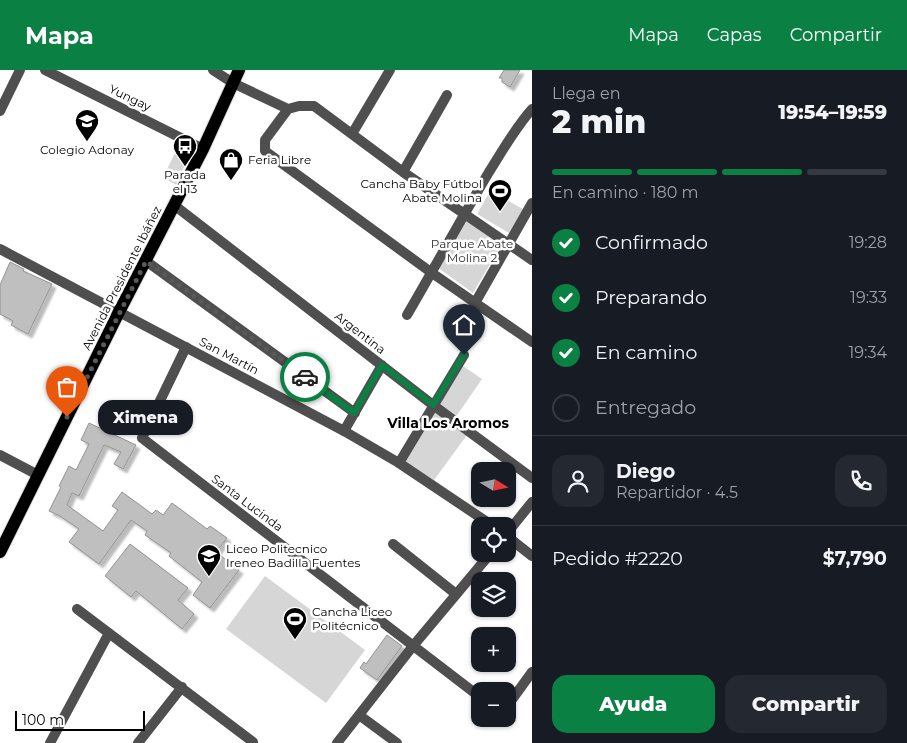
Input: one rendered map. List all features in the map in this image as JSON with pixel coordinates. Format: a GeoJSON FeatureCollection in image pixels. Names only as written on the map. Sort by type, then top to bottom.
{"type":"FeatureCollection","features":[{"type":"Feature","properties":{"kind":"main road","name":"Avenida Presidente Ibáñez"},"geometry":{"type":"LineString","coordinates":[[0,552],[203,149],[239,70]]}},
{"type":"Feature","properties":{"kind":"street"},"geometry":{"type":"LineString","coordinates":[[0,111],[20,70]]}},
{"type":"Feature","properties":{"kind":"street","name":"Yungay"},"geometry":{"type":"LineString","coordinates":[[45,70],[203,149]]}},
{"type":"Feature","properties":{"kind":"street"},"geometry":{"type":"LineString","coordinates":[[213,70],[233,83],[288,109]]}},
{"type":"Feature","properties":{"kind":"street"},"geometry":{"type":"LineString","coordinates":[[352,134],[390,70]]}},
{"type":"Feature","properties":{"kind":"street"},"geometry":{"type":"LineString","coordinates":[[403,172],[447,95]]}},
{"type":"Feature","properties":{"kind":"street"},"geometry":{"type":"LineString","coordinates":[[532,260],[403,172],[314,106],[299,106],[288,109],[265,140],[265,152],[474,303],[532,342]]}},
{"type":"Feature","properties":{"kind":"street"},"geometry":{"type":"LineString","coordinates":[[407,315],[464,214],[517,127],[532,109]]}},
{"type":"Feature","properties":{"kind":"street"},"geometry":{"type":"LineString","coordinates":[[474,303],[532,203]]}},
{"type":"Feature","properties":{"kind":"street","name":"Argentina"},"geometry":{"type":"LineString","coordinates":[[174,205],[433,405],[532,478]]}},
{"type":"Feature","properties":{"kind":"street","name":"San Martín"},"geometry":{"type":"LineString","coordinates":[[0,249],[344,431],[399,463],[479,517]]}},
{"type":"Feature","properties":{"kind":"street"},"geometry":{"type":"LineString","coordinates":[[146,261],[354,413]]}},
{"type":"Feature","properties":{"kind":"street","name":"Santa Lucinda"},"geometry":{"type":"LineString","coordinates":[[186,347],[142,438],[471,689]]}},
{"type":"Feature","properties":{"kind":"street"},"geometry":{"type":"LineString","coordinates":[[399,463],[464,355]]}},
{"type":"Feature","properties":{"kind":"street"},"geometry":{"type":"LineString","coordinates":[[344,431],[382,365]]}},
{"type":"Feature","properties":{"kind":"street"},"geometry":{"type":"LineString","coordinates":[[0,455],[38,475]]}},
{"type":"Feature","properties":{"kind":"street"},"geometry":{"type":"LineString","coordinates":[[516,522],[532,502]]}},
{"type":"Feature","properties":{"kind":"street"},"geometry":{"type":"LineString","coordinates":[[516,543],[532,556]]}},
{"type":"Feature","properties":{"kind":"street"},"geometry":{"type":"LineString","coordinates":[[392,544],[456,594]]}},
{"type":"Feature","properties":{"kind":"street"},"geometry":{"type":"LineString","coordinates":[[337,743],[413,646],[483,562]]}},
{"type":"Feature","properties":{"kind":"street"},"geometry":{"type":"LineString","coordinates":[[77,609],[253,742]]}},
{"type":"Feature","properties":{"kind":"street"},"geometry":{"type":"LineString","coordinates":[[50,743],[109,632]]}},
{"type":"Feature","properties":{"kind":"street"},"geometry":{"type":"LineString","coordinates":[[516,693],[532,672]]}},
{"type":"Feature","properties":{"kind":"street"},"geometry":{"type":"LineString","coordinates":[[138,743],[182,688]]}},
{"type":"Feature","properties":{"kind":"street"},"geometry":{"type":"LineString","coordinates":[[359,715],[397,743]]}},
{"type":"Feature","properties":{"kind":"green space"},"geometry":{"type":"Polygon","coordinates":[[[180,143],[192,149],[176,185],[163,177],[180,143]]]}},
{"type":"Feature","properties":{"kind":"green space","name":"Cancha Baby Fútbol Abate Molina"},"geometry":{"type":"Polygon","coordinates":[[[490,191],[523,209],[509,233],[477,214],[490,191]]]}},
{"type":"Feature","properties":{"kind":"green space","name":"Parque Abate Molina 2"},"geometry":{"type":"Polygon","coordinates":[[[465,216],[503,242],[473,293],[437,267],[465,216]]]}},
{"type":"Feature","properties":{"kind":"green space"},"geometry":{"type":"Polygon","coordinates":[[[463,366],[482,379],[451,424],[467,435],[434,480],[402,461],[463,366]]]}},
{"type":"Feature","properties":{"kind":"green space","name":"Cancha Liceo Politécnico"},"geometry":{"type":"Polygon","coordinates":[[[265,576],[365,650],[326,703],[226,629],[265,576]]]}},
{"type":"Feature","properties":{"kind":"building"},"geometry":{"type":"Polygon","coordinates":[[[504,70],[520,70],[510,87],[502,82],[502,78],[499,78],[504,70]]]}},
{"type":"Feature","properties":{"kind":"building"},"geometry":{"type":"Polygon","coordinates":[[[10,262],[24,269],[23,271],[52,284],[28,334],[11,325],[13,321],[0,314],[0,285],[10,262]]]}},
{"type":"Feature","properties":{"kind":"building"},"geometry":{"type":"Polygon","coordinates":[[[89,423],[136,445],[123,469],[114,464],[121,452],[104,445],[79,496],[72,493],[67,505],[103,531],[118,510],[112,506],[122,492],[152,514],[156,510],[163,515],[172,503],[207,529],[210,526],[227,538],[216,552],[239,570],[210,608],[193,595],[202,582],[169,556],[171,553],[145,535],[147,531],[131,520],[99,564],[69,542],[79,529],[49,511],[69,466],[76,470],[89,444],[81,440],[89,423]]]}},
{"type":"Feature","properties":{"kind":"building"},"geometry":{"type":"Polygon","coordinates":[[[130,544],[188,588],[178,600],[194,614],[182,629],[136,591],[131,597],[105,576],[130,544]]]}},
{"type":"Feature","properties":{"kind":"building"},"geometry":{"type":"Polygon","coordinates":[[[387,635],[402,646],[377,680],[360,668],[364,662],[366,664],[387,635]]]}},
{"type":"Feature","properties":{"kind":"way so far"},"geometry":{"type":"LineString","coordinates":[[67,417],[146,261],[305,377]]}},
{"type":"Feature","properties":{"kind":"place","name":"Colegio Adonay"},"geometry":{"type":"Point","coordinates":[87,142]}},
{"type":"Feature","properties":{"kind":"place","name":"Parada el 13"},"geometry":{"type":"Point","coordinates":[185,167]}},
{"type":"Feature","properties":{"kind":"place","name":"Feria Libre"},"geometry":{"type":"Point","coordinates":[231,181]}},
{"type":"Feature","properties":{"kind":"place","name":"Cancha Baby Fútbol Abate Molina"},"geometry":{"type":"Point","coordinates":[500,212]}},
{"type":"Feature","properties":{"kind":"place","name":"Ximena"},"geometry":{"type":"Point","coordinates":[67,417]}},
{"type":"Feature","properties":{"kind":"place","name":"Liceo Politecnico Ireneo Badilla Fuentes"},"geometry":{"type":"Point","coordinates":[209,577]}},
{"type":"Feature","properties":{"kind":"place","name":"Cancha Liceo Politécnico"},"geometry":{"type":"Point","coordinates":[295,640]}},
{"type":"Feature","properties":{"kind":"district","name":"Villa Los Aromos"},"geometry":{"type":"Point","coordinates":[448,423]}},
{"type":"Feature","properties":{"kind":"route"},"geometry":{"type":"LineString","coordinates":[[305,377],[354,413],[382,365],[433,405],[464,355]]}}]}
